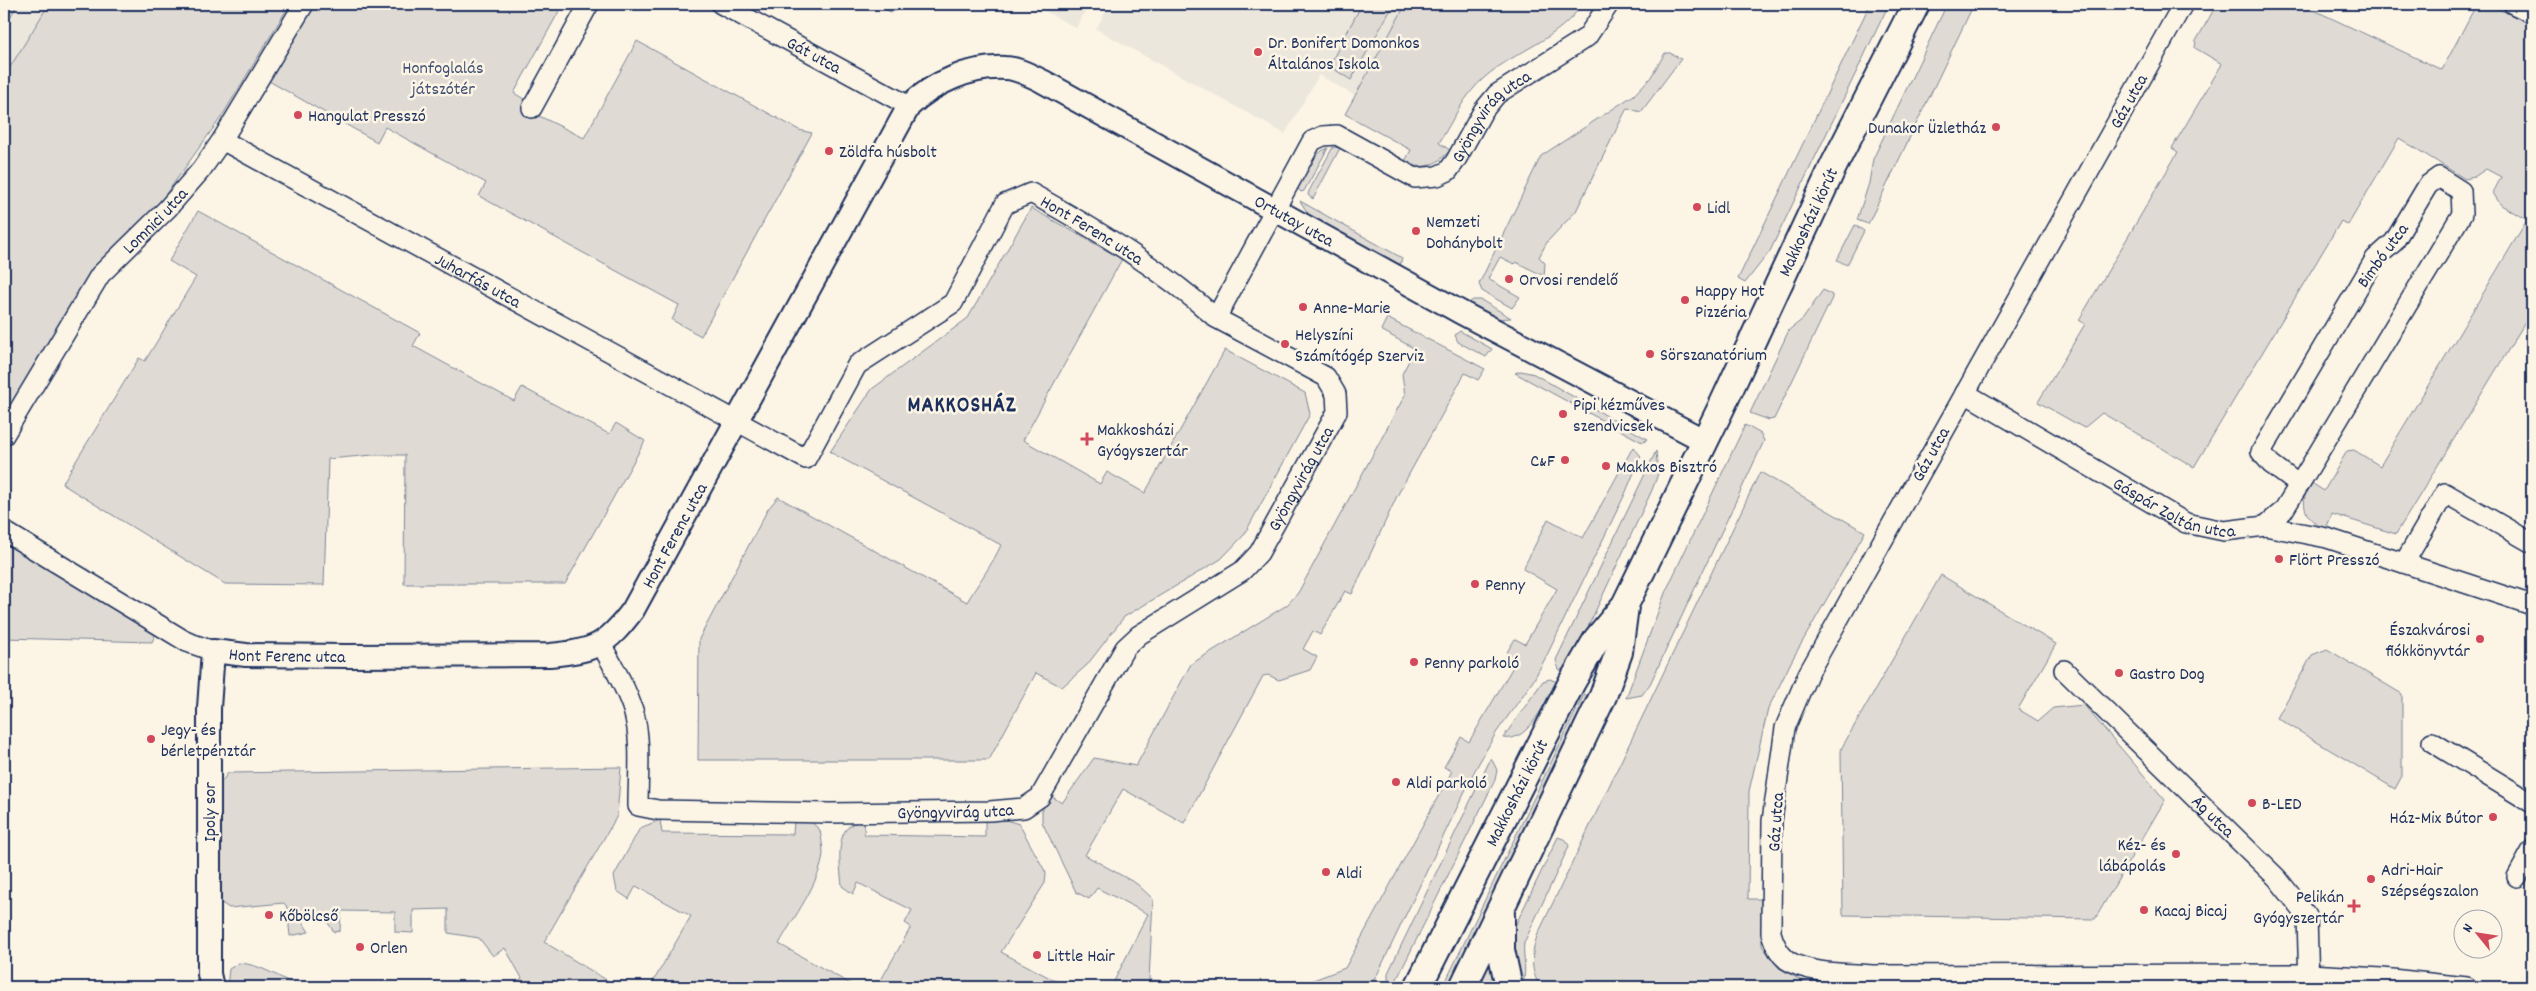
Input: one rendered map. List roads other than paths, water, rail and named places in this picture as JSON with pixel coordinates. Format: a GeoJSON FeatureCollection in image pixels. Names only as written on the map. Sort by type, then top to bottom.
{"type":"FeatureCollection","features":[{"type":"Feature","properties":{"kind":"main road","name":"Makkosházi körút"},"geometry":{"type":"LineString","coordinates":[[1418,987],[1572,682],[1597,639],[1625,605],[1705,441],[1833,167],[1916,4]]}},
{"type":"Feature","properties":{"kind":"main road","name":"Makkosházi körút"},"geometry":{"type":"LineString","coordinates":[[1463,987],[1603,696],[1619,652],[1625,605]]}},
{"type":"Feature","properties":{"kind":"main road"},"geometry":{"type":"LineString","coordinates":[[1503,904],[1501,950],[1510,987]]}},
{"type":"Feature","properties":{"kind":"street","name":"Lomnici utca"},"geometry":{"type":"LineString","coordinates":[[4,435],[100,275],[167,209],[202,170],[304,4]]}},
{"type":"Feature","properties":{"kind":"street"},"geometry":{"type":"LineString","coordinates":[[532,108],[589,4]]}},
{"type":"Feature","properties":{"kind":"street","name":"Gát utca"},"geometry":{"type":"LineString","coordinates":[[721,4],[908,106]]}},
{"type":"Feature","properties":{"kind":"street","name":"Gyöngyvirág utca"},"geometry":{"type":"LineString","coordinates":[[601,644],[624,686],[634,712],[638,739],[638,806],[658,810],[830,813],[990,811],[1024,808],[1040,797],[1125,648],[1139,635],[1242,571],[1259,553],[1337,412],[1336,394],[1326,377],[1216,318],[1312,141],[1323,136],[1337,135],[1415,178],[1437,176],[1448,171],[1483,111],[1497,94],[1587,37],[1609,4]]}},
{"type":"Feature","properties":{"kind":"street","name":"Gáz utca"},"geometry":{"type":"LineString","coordinates":[[2182,4],[1808,674],[1785,728],[1772,821],[1771,933],[1776,947],[1787,960],[1819,972],[1872,975],[2309,980]]}},
{"type":"Feature","properties":{"kind":"street"},"geometry":{"type":"LineString","coordinates":[[2513,4],[2532,13]]}},
{"type":"Feature","properties":{"kind":"street","name":"Ortutay utca"},"geometry":{"type":"LineString","coordinates":[[893,133],[908,106],[922,93],[954,78],[985,69],[1007,68],[1042,81],[1462,313],[1705,441]]}},
{"type":"Feature","properties":{"kind":"street","name":"Hont Ferenc utca"},"geometry":{"type":"LineString","coordinates":[[4,531],[186,642],[213,650],[246,655],[550,655],[582,652],[601,644],[618,631],[633,610],[893,133]]}},
{"type":"Feature","properties":{"kind":"street","name":"Juharfás utca"},"geometry":{"type":"LineString","coordinates":[[222,140],[736,420]]}},
{"type":"Feature","properties":{"kind":"street","name":"Bimbó utca"},"geometry":{"type":"LineString","coordinates":[[2265,526],[2283,511],[2299,485],[2462,214],[2461,191],[2439,177],[2428,184],[2394,242],[2375,259],[2261,452],[2271,464],[2299,485]]}},
{"type":"Feature","properties":{"kind":"street","name":"Hont Ferenc utca"},"geometry":{"type":"LineString","coordinates":[[736,420],[806,460],[857,366],[953,303],[1005,204],[1031,193],[1118,242],[1216,318]]}},
{"type":"Feature","properties":{"kind":"street","name":"Gáspár Zoltán utca"},"geometry":{"type":"LineString","coordinates":[[1964,393],[2186,523],[2224,531],[2265,526],[2327,538],[2532,605]]}},
{"type":"Feature","properties":{"kind":"street"},"geometry":{"type":"LineString","coordinates":[[2404,563],[2446,493],[2532,543]]}},
{"type":"Feature","properties":{"kind":"street","name":"Ipoly sor"},"geometry":{"type":"LineString","coordinates":[[208,983],[209,716],[213,650]]}},
{"type":"Feature","properties":{"kind":"street","name":"Ág utca"},"geometry":{"type":"LineString","coordinates":[[2064,670],[2277,878],[2307,916],[2309,980]]}},
{"type":"Feature","properties":{"kind":"street"},"geometry":{"type":"LineString","coordinates":[[2432,742],[2532,803]]}},
{"type":"Feature","properties":{"kind":"street"},"geometry":{"type":"LineString","coordinates":[[2517,877],[2532,850]]}},
{"type":"Feature","properties":{"kind":"street"},"geometry":{"type":"LineString","coordinates":[[2309,980],[2426,982],[2467,987]]}},
{"type":"Feature","properties":{"kind":"place","name":"Dr. Bonifert Domonkos Általános Iskola"},"geometry":{"type":"Point","coordinates":[1258,52]}},
{"type":"Feature","properties":{"kind":"place","name":"Hangulat Presszó"},"geometry":{"type":"Point","coordinates":[298,115]}},
{"type":"Feature","properties":{"kind":"place","name":"Dunakor Üzletház"},"geometry":{"type":"Point","coordinates":[1996,127]}},
{"type":"Feature","properties":{"kind":"place","name":"Zöldfa húsbolt"},"geometry":{"type":"Point","coordinates":[829,151]}},
{"type":"Feature","properties":{"kind":"place","name":"Lidl"},"geometry":{"type":"Point","coordinates":[1697,207]}},
{"type":"Feature","properties":{"kind":"place","name":"Nemzeti Dohánybolt"},"geometry":{"type":"Point","coordinates":[1416,231]}},
{"type":"Feature","properties":{"kind":"place","name":"Orvosi rendelő"},"geometry":{"type":"Point","coordinates":[1509,279]}},
{"type":"Feature","properties":{"kind":"place","name":"Happy Hot Pizzéria"},"geometry":{"type":"Point","coordinates":[1685,300]}},
{"type":"Feature","properties":{"kind":"place","name":"Anne-Marie"},"geometry":{"type":"Point","coordinates":[1303,307]}},
{"type":"Feature","properties":{"kind":"place","name":"Helyszíni Számítógép Szerviz"},"geometry":{"type":"Point","coordinates":[1285,344]}},
{"type":"Feature","properties":{"kind":"place","name":"Sörszanatórium"},"geometry":{"type":"Point","coordinates":[1650,354]}},
{"type":"Feature","properties":{"kind":"place","name":"Pipi kézműves szendvicsek"},"geometry":{"type":"Point","coordinates":[1563,414]}},
{"type":"Feature","properties":{"kind":"place","name":"Makkosházi Gyógyszertár"},"geometry":{"type":"Point","coordinates":[1087,439]}},
{"type":"Feature","properties":{"kind":"place","name":"C&F"},"geometry":{"type":"Point","coordinates":[1565,460]}},
{"type":"Feature","properties":{"kind":"place","name":"Makkos Bisztró"},"geometry":{"type":"Point","coordinates":[1606,466]}},
{"type":"Feature","properties":{"kind":"place","name":"Flört Presszó"},"geometry":{"type":"Point","coordinates":[2279,559]}},
{"type":"Feature","properties":{"kind":"place","name":"Penny"},"geometry":{"type":"Point","coordinates":[1475,584]}},
{"type":"Feature","properties":{"kind":"place","name":"Északvárosi fiókkönyvtár"},"geometry":{"type":"Point","coordinates":[2480,639]}},
{"type":"Feature","properties":{"kind":"place","name":"Penny parkoló"},"geometry":{"type":"Point","coordinates":[1414,662]}},
{"type":"Feature","properties":{"kind":"place","name":"Gastro Dog"},"geometry":{"type":"Point","coordinates":[2119,673]}},
{"type":"Feature","properties":{"kind":"place","name":"Jegy- és bérletpénztár"},"geometry":{"type":"Point","coordinates":[151,739]}},
{"type":"Feature","properties":{"kind":"place","name":"Aldi parkoló"},"geometry":{"type":"Point","coordinates":[1396,782]}},
{"type":"Feature","properties":{"kind":"place","name":"B-LED"},"geometry":{"type":"Point","coordinates":[2252,803]}},
{"type":"Feature","properties":{"kind":"place","name":"Ház-Mix Bútor"},"geometry":{"type":"Point","coordinates":[2493,817]}},
{"type":"Feature","properties":{"kind":"place","name":"Kéz- és lábápolás"},"geometry":{"type":"Point","coordinates":[2176,854]}},
{"type":"Feature","properties":{"kind":"place","name":"Aldi"},"geometry":{"type":"Point","coordinates":[1326,872]}},
{"type":"Feature","properties":{"kind":"place","name":"Adri-Hair Szépségszalon"},"geometry":{"type":"Point","coordinates":[2371,879]}},
{"type":"Feature","properties":{"kind":"place","name":"Pelikán Gyógyszertár"},"geometry":{"type":"Point","coordinates":[2354,906]}},
{"type":"Feature","properties":{"kind":"place","name":"Kacaj Bicaj"},"geometry":{"type":"Point","coordinates":[2144,910]}},
{"type":"Feature","properties":{"kind":"place","name":"Kőbölcső"},"geometry":{"type":"Point","coordinates":[269,915]}},
{"type":"Feature","properties":{"kind":"place","name":"Orlen"},"geometry":{"type":"Point","coordinates":[360,947]}},
{"type":"Feature","properties":{"kind":"place","name":"Little Hair"},"geometry":{"type":"Point","coordinates":[1037,955]}},
{"type":"Feature","properties":{"kind":"district","name":"MAKKOSHÁZ"},"geometry":{"type":"Point","coordinates":[962,403]}},
{"type":"Feature","properties":{"kind":"park label","name":"Honfoglalás játszótér"},"geometry":{"type":"Point","coordinates":[443,77]}}]}
